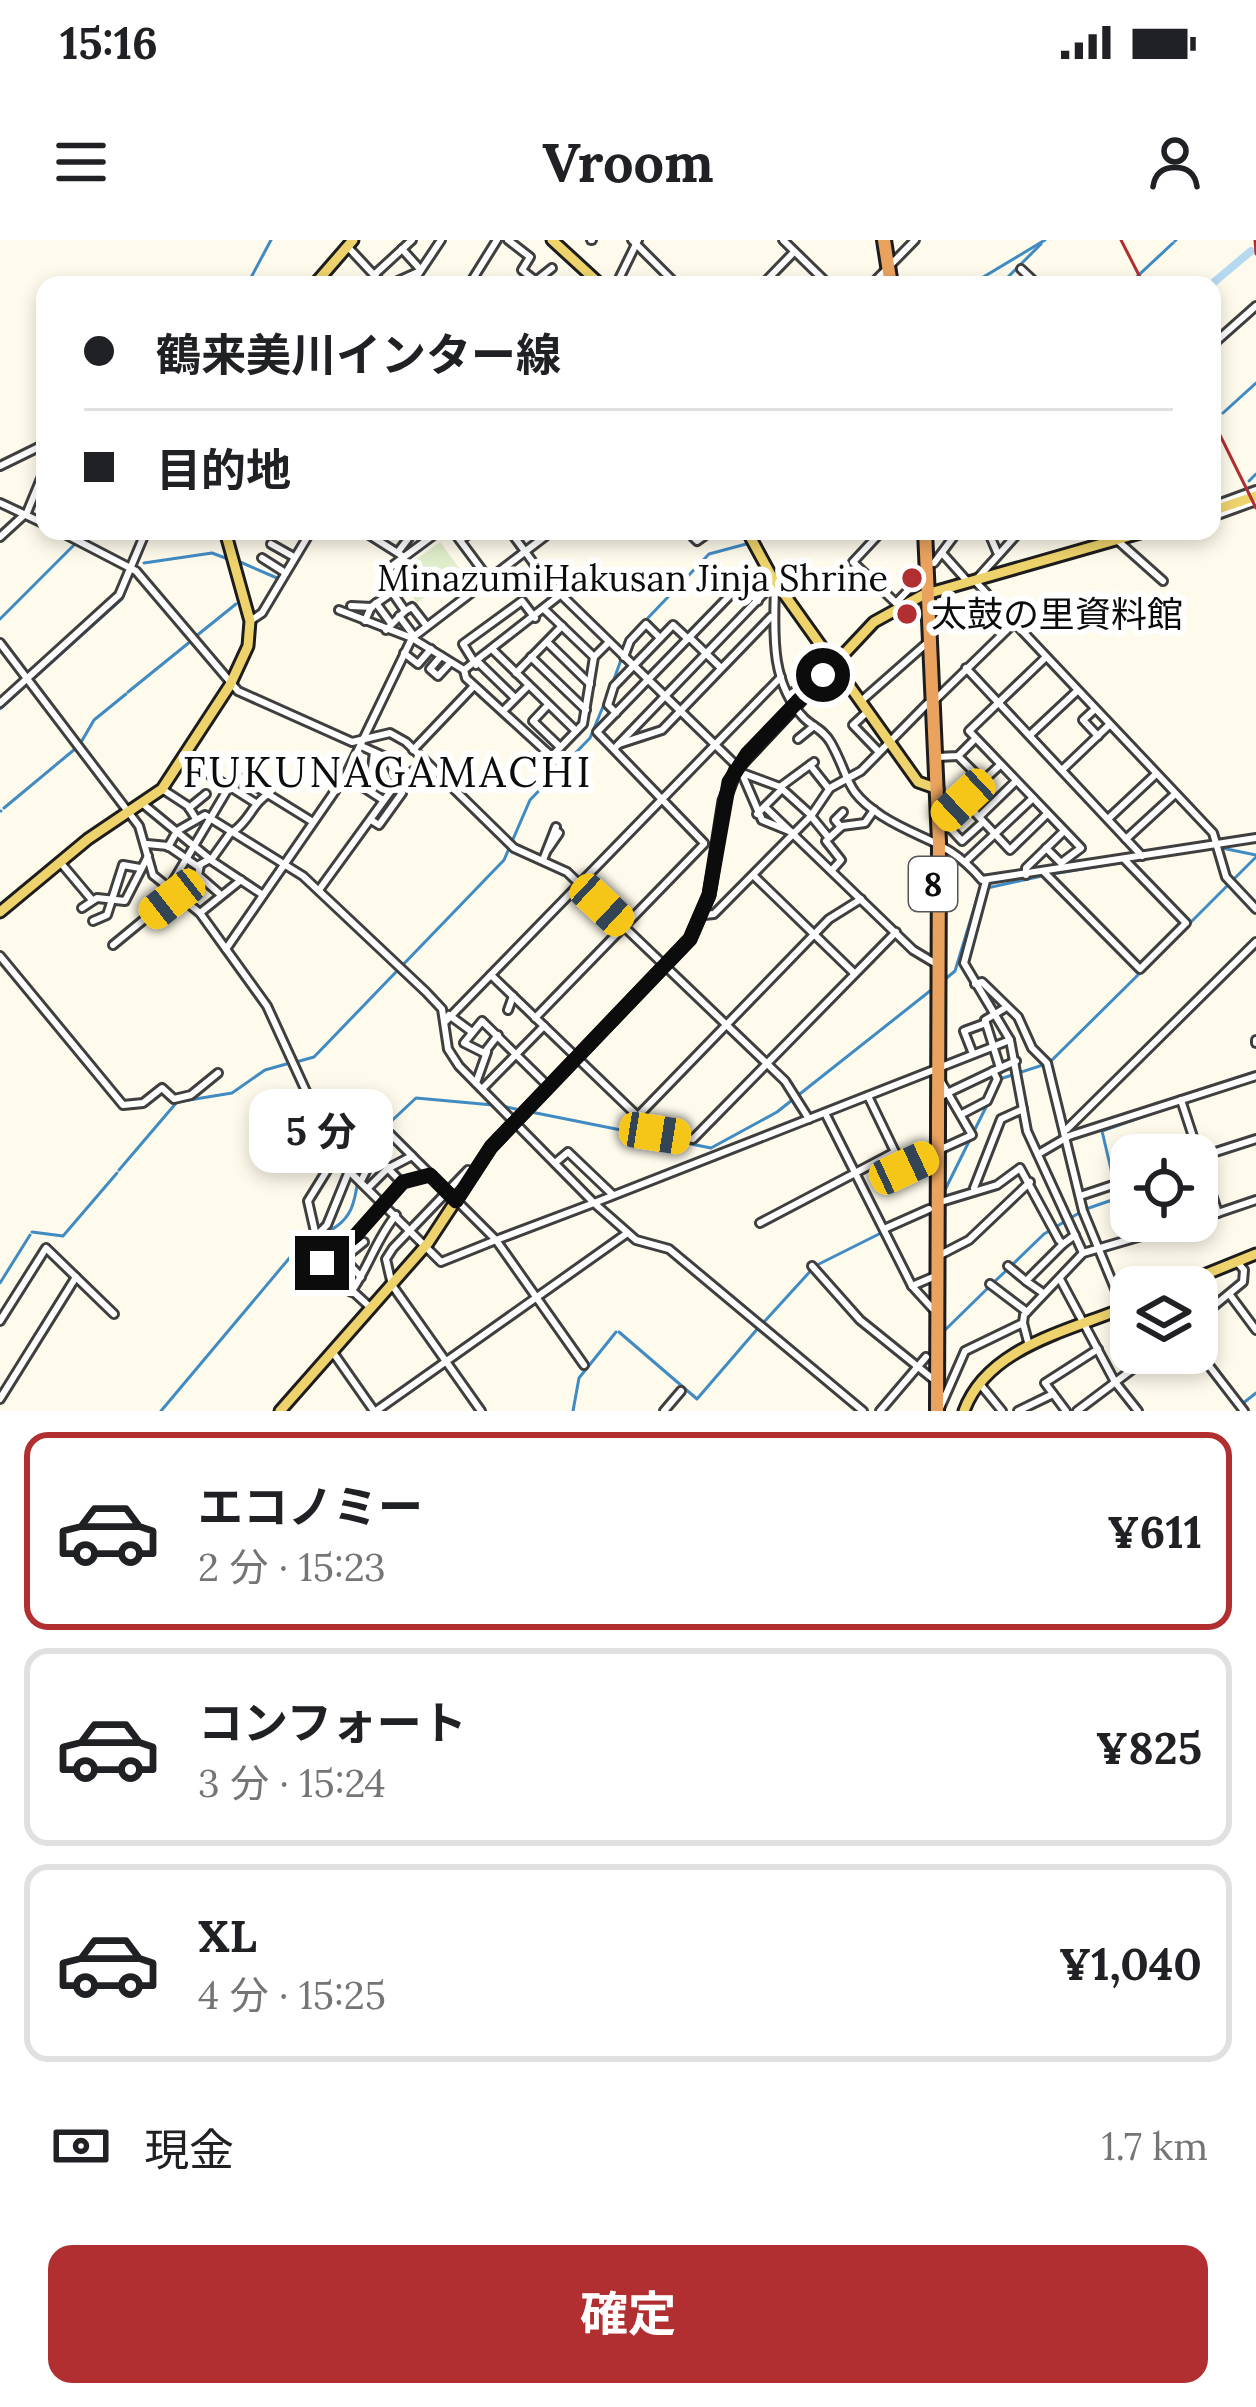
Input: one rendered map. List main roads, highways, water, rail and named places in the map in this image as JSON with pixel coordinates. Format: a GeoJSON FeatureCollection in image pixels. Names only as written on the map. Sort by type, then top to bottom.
{"type":"FeatureCollection","features":[{"type":"Feature","properties":{"kind":"highway"},"geometry":{"type":"LineString","coordinates":[[887,240],[893,276]]}},
{"type":"Feature","properties":{"kind":"highway","name":"8"},"geometry":{"type":"LineString","coordinates":[[922,540],[938,757],[935,788]]}},
{"type":"Feature","properties":{"kind":"highway","name":"8"},"geometry":{"type":"LineString","coordinates":[[927,594],[936,840],[936,1410]]}},
{"type":"Feature","properties":{"kind":"highway","name":"8"},"geometry":{"type":"LineString","coordinates":[[936,840],[936,985]]}},
{"type":"Feature","properties":{"kind":"highway","name":"8"},"geometry":{"type":"LineString","coordinates":[[936,1410],[936,1153],[945,1095],[938,1072]]}},
{"type":"Feature","properties":{"kind":"main road"},"geometry":{"type":"LineString","coordinates":[[552,240],[592,276]]}},
{"type":"Feature","properties":{"kind":"main road"},"geometry":{"type":"LineString","coordinates":[[322,276],[350,243]]}},
{"type":"Feature","properties":{"kind":"main road"},"geometry":{"type":"LineString","coordinates":[[1221,508],[1256,496]]}},
{"type":"Feature","properties":{"kind":"main road"},"geometry":{"type":"LineString","coordinates":[[0,912],[59,861],[162,789],[230,685],[248,646],[250,621],[228,540]]}},
{"type":"Feature","properties":{"kind":"main road"},"geometry":{"type":"LineString","coordinates":[[752,540],[775,581],[917,782],[935,788]]}},
{"type":"Feature","properties":{"kind":"main road"},"geometry":{"type":"LineString","coordinates":[[280,1411],[426,1245],[514,1122],[666,966],[704,915],[726,790],[792,699],[895,605],[1117,540]]}},
{"type":"Feature","properties":{"kind":"main road"},"geometry":{"type":"LineString","coordinates":[[1218,1273],[1240,1266],[1254,1254]]}},
{"type":"Feature","properties":{"kind":"main road"},"geometry":{"type":"LineString","coordinates":[[964,1411],[980,1384],[1028,1342],[1110,1314]]}},
{"type":"Feature","properties":{"kind":"waterway"},"geometry":{"type":"LineString","coordinates":[[252,276],[271,240]]}},
{"type":"Feature","properties":{"kind":"waterway"},"geometry":{"type":"LineString","coordinates":[[985,276],[1045,240]]}},
{"type":"Feature","properties":{"kind":"waterway"},"geometry":{"type":"LineString","coordinates":[[1138,276],[1173,243]]}},
{"type":"Feature","properties":{"kind":"waterway"},"geometry":{"type":"LineString","coordinates":[[1009,276],[1041,244]]}},
{"type":"Feature","properties":{"kind":"waterway"},"geometry":{"type":"LineString","coordinates":[[1221,276],[1251,251]]}},
{"type":"Feature","properties":{"kind":"waterway"},"geometry":{"type":"LineString","coordinates":[[1223,413],[1256,383]]}},
{"type":"Feature","properties":{"kind":"waterway"},"geometry":{"type":"LineString","coordinates":[[1249,481],[1256,474]]}},
{"type":"Feature","properties":{"kind":"waterway"},"geometry":{"type":"LineString","coordinates":[[0,709],[122,599],[146,540]]}},
{"type":"Feature","properties":{"kind":"waterway"},"geometry":{"type":"LineString","coordinates":[[646,620],[709,554],[750,543]]}},
{"type":"Feature","properties":{"kind":"waterway"},"geometry":{"type":"LineString","coordinates":[[0,619],[75,544]]}},
{"type":"Feature","properties":{"kind":"waterway"},"geometry":{"type":"LineString","coordinates":[[144,563],[212,553],[228,559]]}},
{"type":"Feature","properties":{"kind":"waterway"},"geometry":{"type":"LineString","coordinates":[[240,562],[277,578]]}},
{"type":"Feature","properties":{"kind":"waterway"},"geometry":{"type":"LineString","coordinates":[[195,637],[236,604]]}},
{"type":"Feature","properties":{"kind":"waterway"},"geometry":{"type":"LineString","coordinates":[[128,692],[191,641]]}},
{"type":"Feature","properties":{"kind":"waterway"},"geometry":{"type":"LineString","coordinates":[[613,682],[622,657]]}},
{"type":"Feature","properties":{"kind":"waterway"},"geometry":{"type":"LineString","coordinates":[[80,744],[94,720],[126,694]]}},
{"type":"Feature","properties":{"kind":"waterway"},"geometry":{"type":"LineString","coordinates":[[296,1062],[314,1057],[504,860],[530,800],[590,738],[607,697]]}},
{"type":"Feature","properties":{"kind":"waterway"},"geometry":{"type":"LineString","coordinates":[[4,808],[75,749]]}},
{"type":"Feature","properties":{"kind":"waterway"},"geometry":{"type":"LineString","coordinates":[[1217,847],[1256,855]]}},
{"type":"Feature","properties":{"kind":"waterway"},"geometry":{"type":"LineString","coordinates":[[1052,874],[1167,855]]}},
{"type":"Feature","properties":{"kind":"waterway"},"geometry":{"type":"LineString","coordinates":[[1186,927],[1256,857]]}},
{"type":"Feature","properties":{"kind":"waterway"},"geometry":{"type":"LineString","coordinates":[[987,888],[1042,876]]}},
{"type":"Feature","properties":{"kind":"waterway"},"geometry":{"type":"LineString","coordinates":[[943,981],[955,971],[979,892]]}},
{"type":"Feature","properties":{"kind":"waterway"},"geometry":{"type":"LineString","coordinates":[[1000,1079],[1049,1063],[1141,972]]}},
{"type":"Feature","properties":{"kind":"waterway"},"geometry":{"type":"LineString","coordinates":[[531,1112],[711,1148],[777,1112],[935,987]]}},
{"type":"Feature","properties":{"kind":"waterway"},"geometry":{"type":"LineString","coordinates":[[119,1170],[177,1102],[232,1093],[265,1070],[290,1063]]}},
{"type":"Feature","properties":{"kind":"waterway"},"geometry":{"type":"LineString","coordinates":[[383,1129],[416,1098],[493,1105]]}},
{"type":"Feature","properties":{"kind":"waterway"},"geometry":{"type":"LineString","coordinates":[[944,1192],[988,1103]]}},
{"type":"Feature","properties":{"kind":"waterway"},"geometry":{"type":"LineString","coordinates":[[502,1106],[520,1110]]}},
{"type":"Feature","properties":{"kind":"waterway"},"geometry":{"type":"LineString","coordinates":[[1110,1165],[1102,1131],[1173,1106]]}},
{"type":"Feature","properties":{"kind":"waterway"},"geometry":{"type":"LineString","coordinates":[[161,1411],[297,1249],[346,1217],[364,1153],[375,1137]]}},
{"type":"Feature","properties":{"kind":"waterway"},"geometry":{"type":"LineString","coordinates":[[32,1232],[63,1236],[117,1173]]}},
{"type":"Feature","properties":{"kind":"waterway"},"geometry":{"type":"LineString","coordinates":[[1086,1209],[1110,1201]]}},
{"type":"Feature","properties":{"kind":"waterway"},"geometry":{"type":"LineString","coordinates":[[1012,1265],[1044,1234],[1079,1213]]}},
{"type":"Feature","properties":{"kind":"waterway"},"geometry":{"type":"LineString","coordinates":[[764,1322],[815,1266],[883,1232]]}},
{"type":"Feature","properties":{"kind":"waterway"},"geometry":{"type":"LineString","coordinates":[[0,1283],[30,1235]]}},
{"type":"Feature","properties":{"kind":"waterway"},"geometry":{"type":"LineString","coordinates":[[994,1282],[1008,1269]]}},
{"type":"Feature","properties":{"kind":"waterway"},"geometry":{"type":"LineString","coordinates":[[943,1332],[989,1287]]}},
{"type":"Feature","properties":{"kind":"waterway"},"geometry":{"type":"LineString","coordinates":[[619,1332],[697,1399],[759,1327]]}},
{"type":"Feature","properties":{"kind":"waterway"},"geometry":{"type":"LineString","coordinates":[[573,1411],[579,1378],[616,1332]]}},
{"type":"Feature","properties":{"kind":"waterway"},"geometry":{"type":"LineString","coordinates":[[1242,1404],[1256,1393]]}},
{"type":"Feature","properties":{"kind":"railway"},"geometry":{"type":"LineString","coordinates":[[1121,240],[1139,276]]}},
{"type":"Feature","properties":{"kind":"railway"},"geometry":{"type":"LineString","coordinates":[[1255,240],[1256,254]]}},
{"type":"Feature","properties":{"kind":"railway"},"geometry":{"type":"LineString","coordinates":[[1221,437],[1256,508]]}},
{"type":"Feature","properties":{"kind":"place","name":"MinazumiHakusan Jinja Shrine"},"geometry":{"type":"Point","coordinates":[912,578]}},
{"type":"Feature","properties":{"kind":"place","name":"太鼓の里資料館"},"geometry":{"type":"Point","coordinates":[907,614]}},
{"type":"Feature","properties":{"kind":"district","name":"FUKUNAGAMACHI"},"geometry":{"type":"Point","coordinates":[388,772]}}]}
